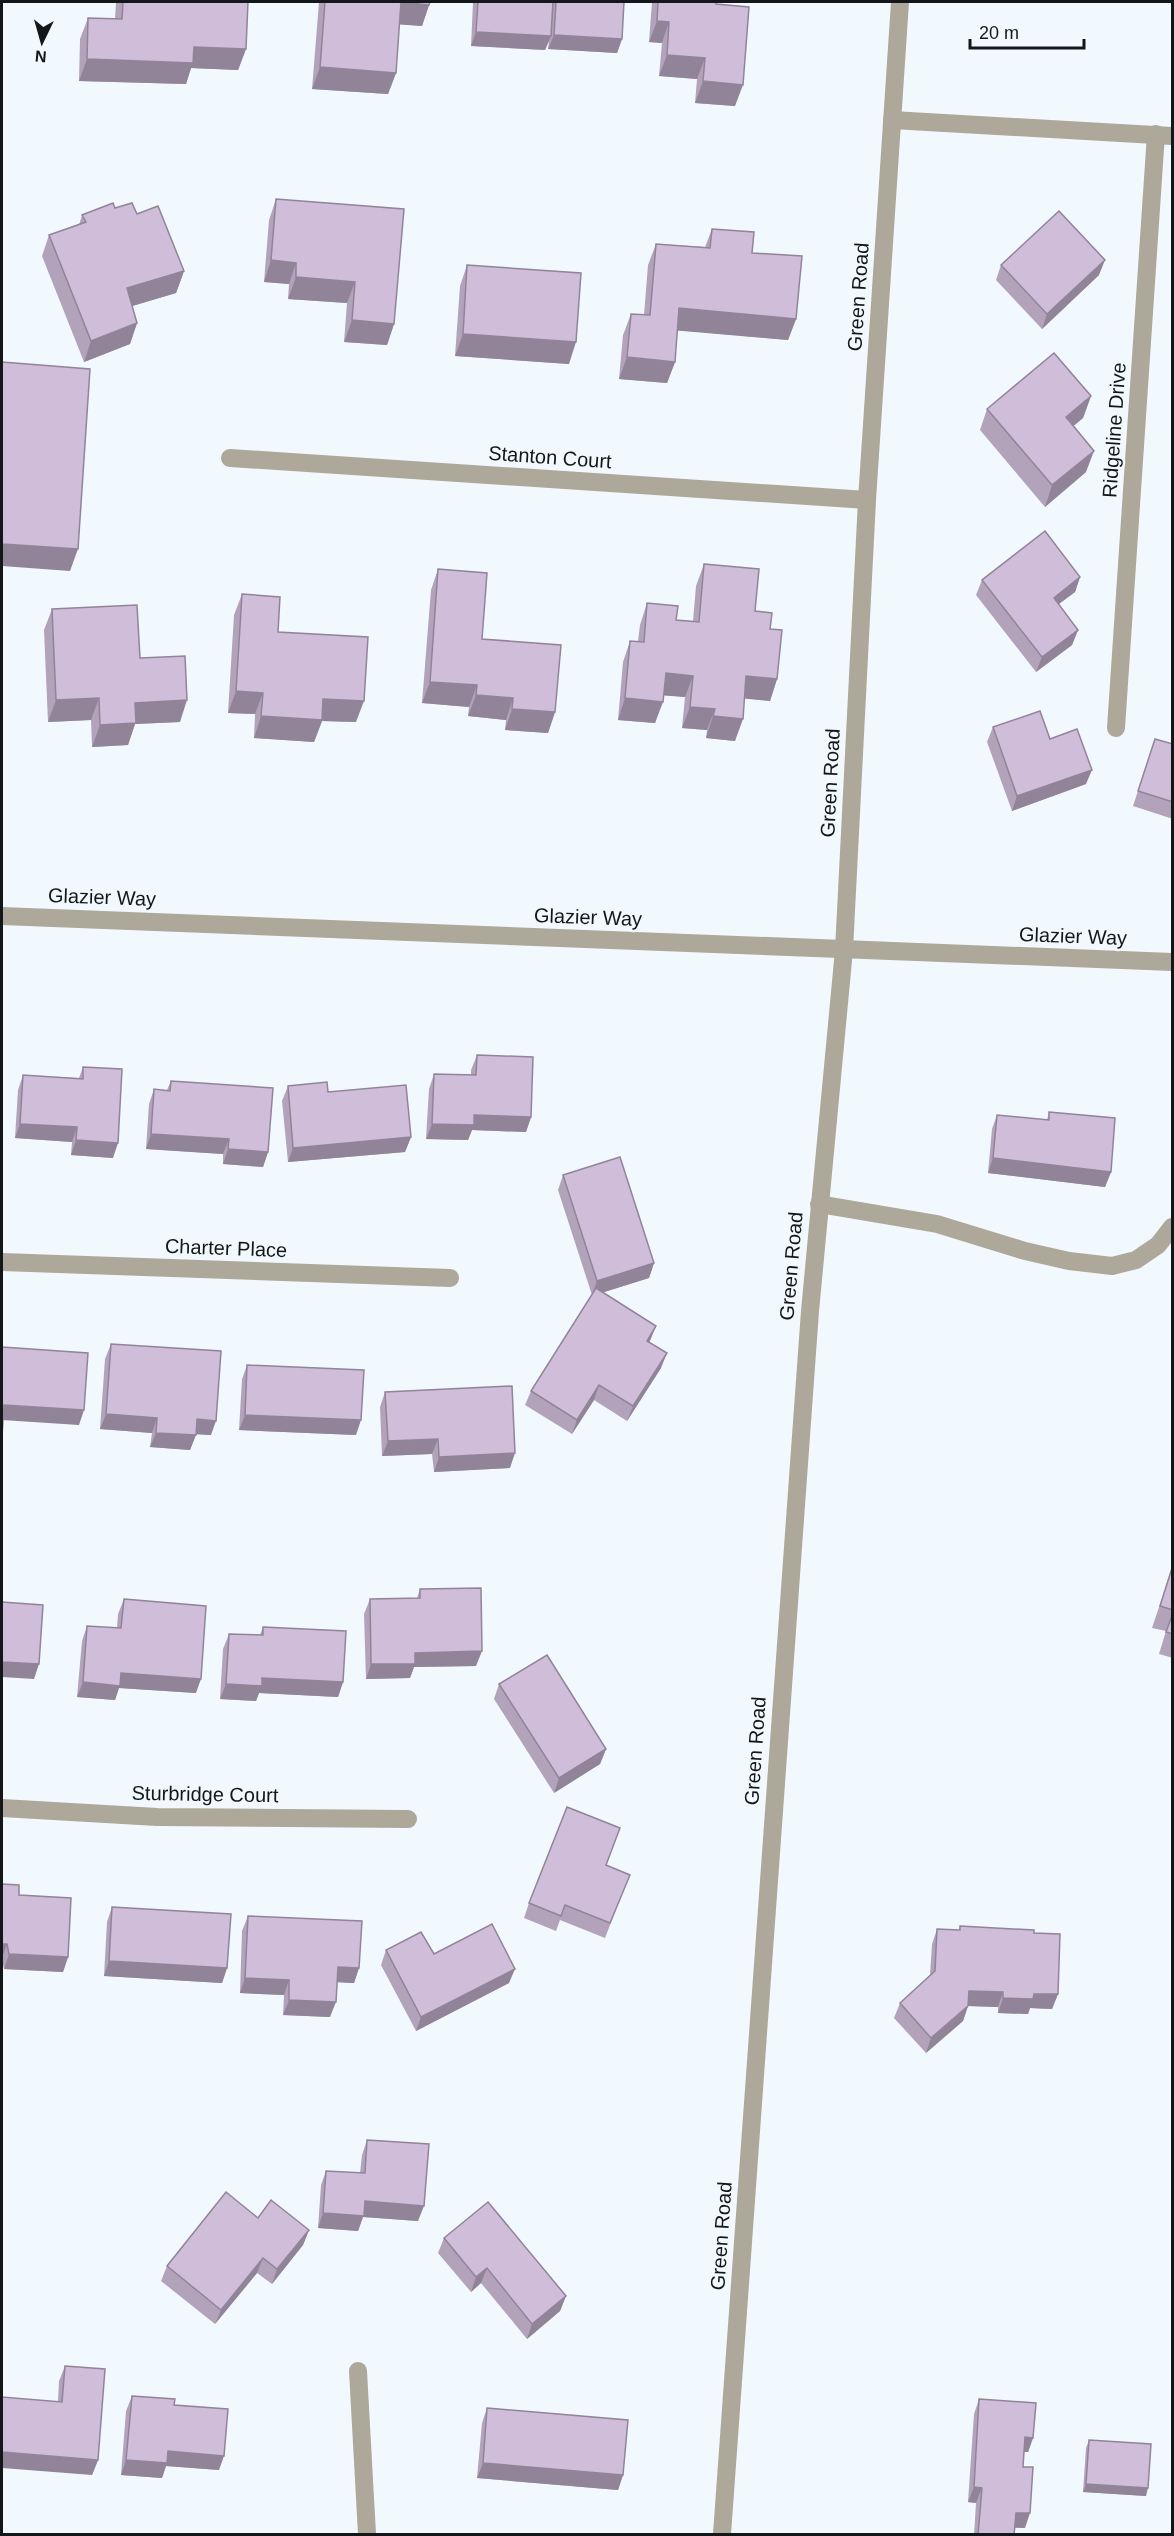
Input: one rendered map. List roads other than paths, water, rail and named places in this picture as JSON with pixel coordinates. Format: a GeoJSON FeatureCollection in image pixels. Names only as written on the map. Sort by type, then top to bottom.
{"type":"FeatureCollection","features":[{"type":"Feature","properties":{"kind":"street","name":"Green Road"},"geometry":{"type":"LineString","coordinates":[[722,2535],[807,1346],[844,950],[867,500],[900,2]]}},
{"type":"Feature","properties":{"kind":"street","name":"Ridgeline Drive"},"geometry":{"type":"LineString","coordinates":[[892,120],[1164,135],[1116,728]]}},
{"type":"Feature","properties":{"kind":"street","name":"Stanton Court"},"geometry":{"type":"LineString","coordinates":[[230,458],[867,500]]}},
{"type":"Feature","properties":{"kind":"street","name":"Glazier Way"},"geometry":{"type":"LineString","coordinates":[[2,916],[1173,962]]}},
{"type":"Feature","properties":{"kind":"street"},"geometry":{"type":"LineString","coordinates":[[819,1204],[937,1224],[1025,1251],[1069,1261],[1112,1266],[1136,1260],[1158,1245],[1173,1227]]}},
{"type":"Feature","properties":{"kind":"street","name":"Charter Place"},"geometry":{"type":"LineString","coordinates":[[2,1262],[450,1278]]}},
{"type":"Feature","properties":{"kind":"street","name":"Sturbridge Court"},"geometry":{"type":"LineString","coordinates":[[2,1808],[157,1816],[408,1819]]}},
{"type":"Feature","properties":{"kind":"street"},"geometry":{"type":"LineString","coordinates":[[358,2371],[367,2535]]}}]}
